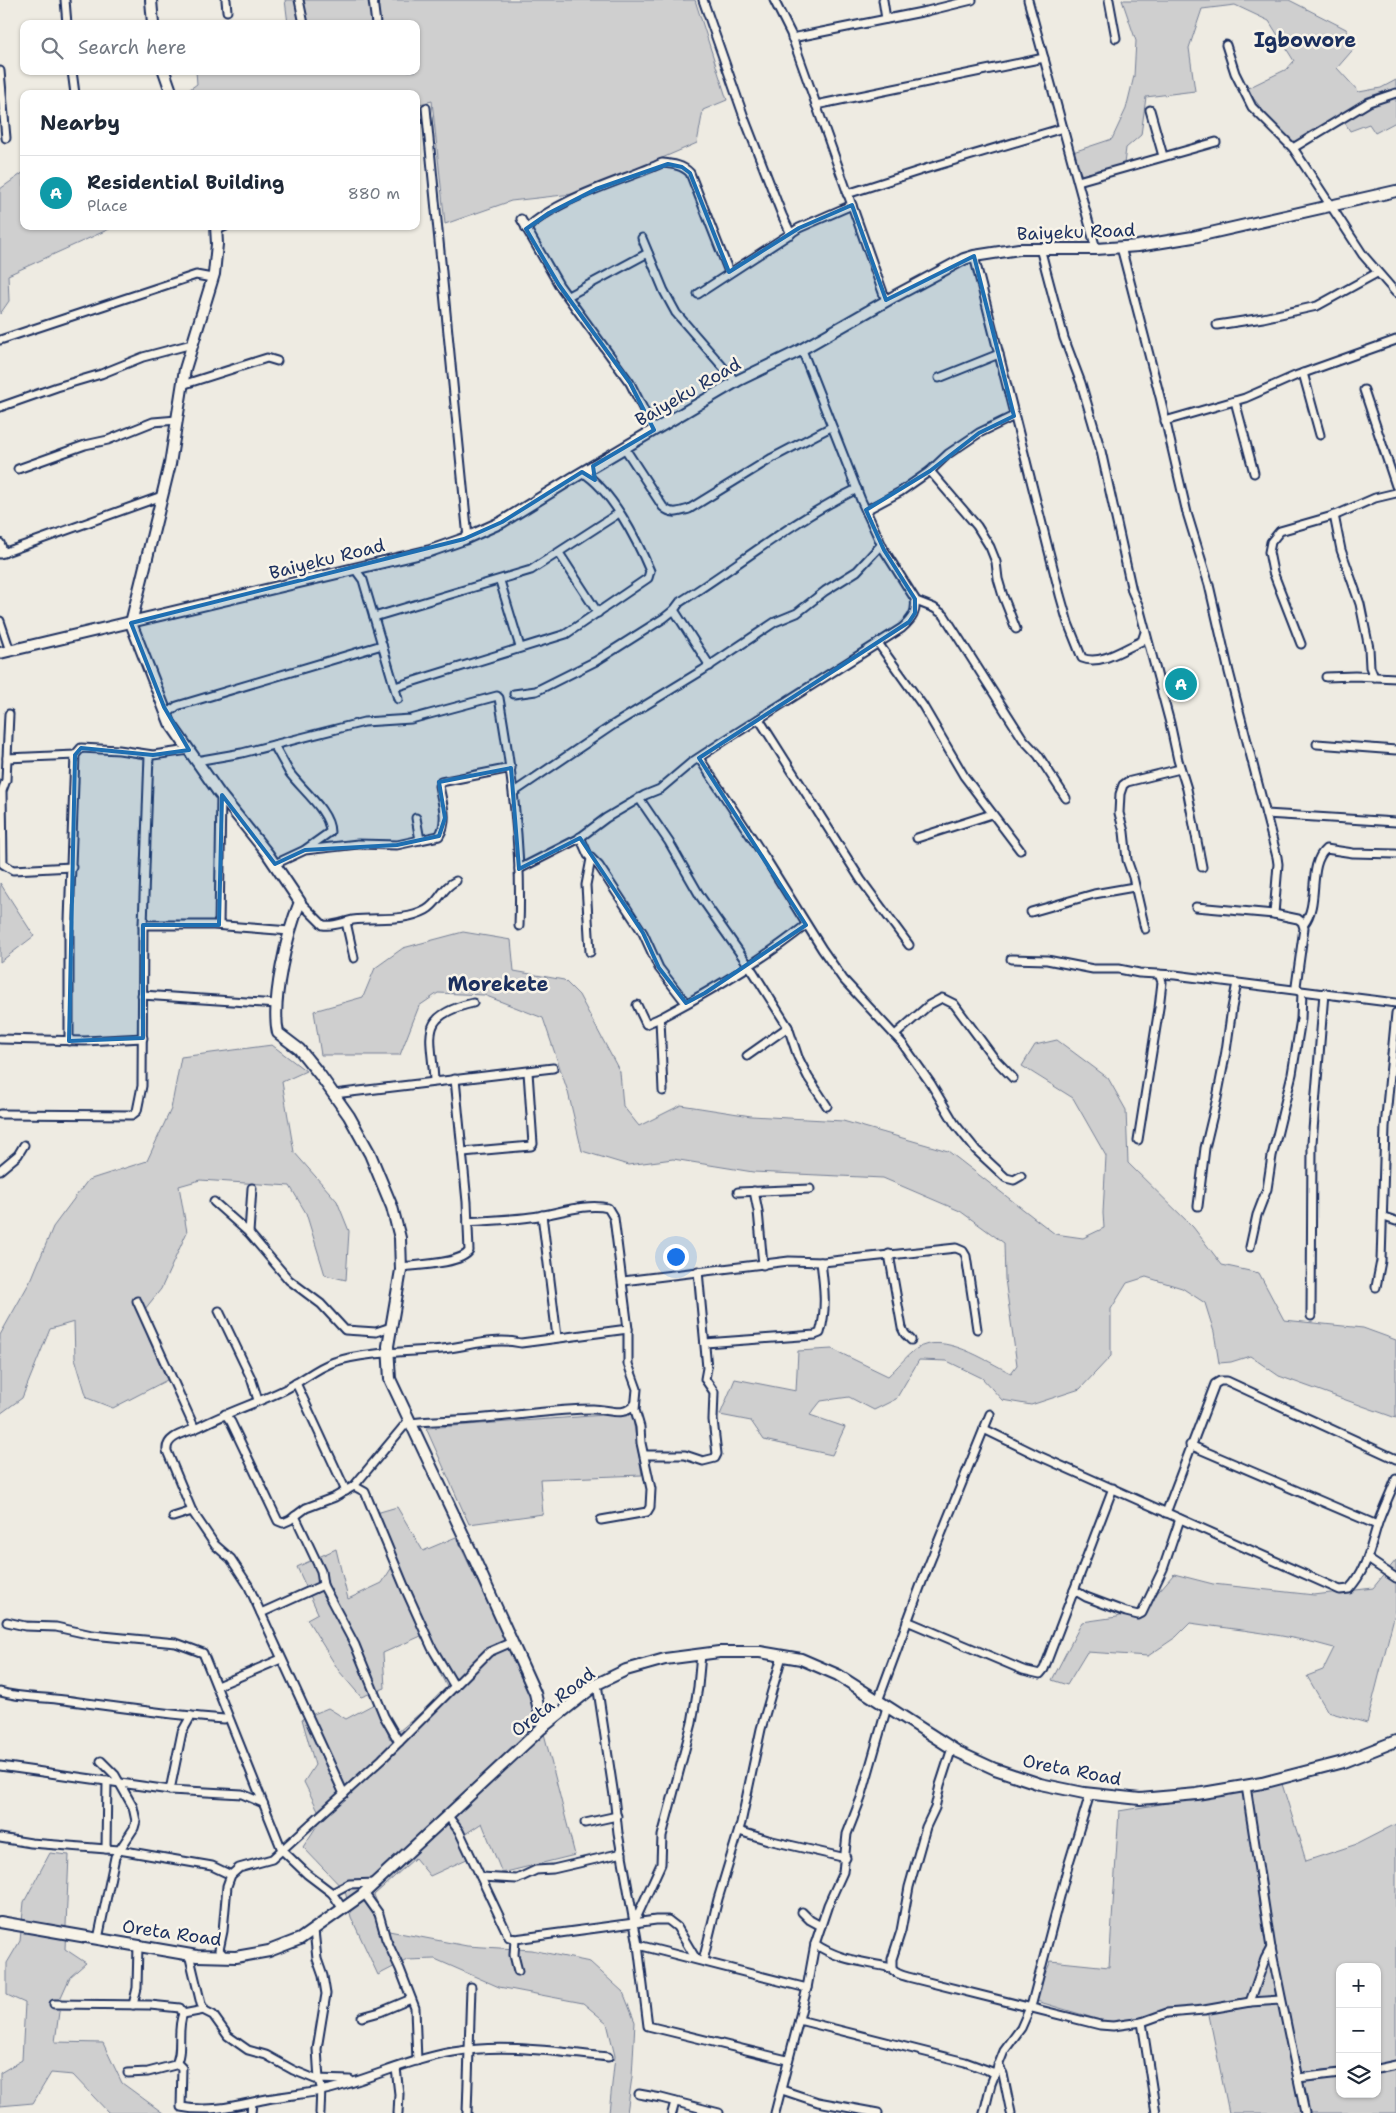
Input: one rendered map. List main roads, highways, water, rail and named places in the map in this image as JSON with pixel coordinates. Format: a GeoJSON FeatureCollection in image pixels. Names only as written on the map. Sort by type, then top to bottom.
{"type":"FeatureCollection","features":[{"type":"Feature","properties":{"kind":"place","name":"Residential Building"},"geometry":{"type":"Point","coordinates":[1181,684]}},
{"type":"Feature","properties":{"kind":"district","name":"Igbowore"},"geometry":{"type":"Point","coordinates":[1305,40]}},
{"type":"Feature","properties":{"kind":"district","name":"Morekete"},"geometry":{"type":"Point","coordinates":[498,984]}}]}
